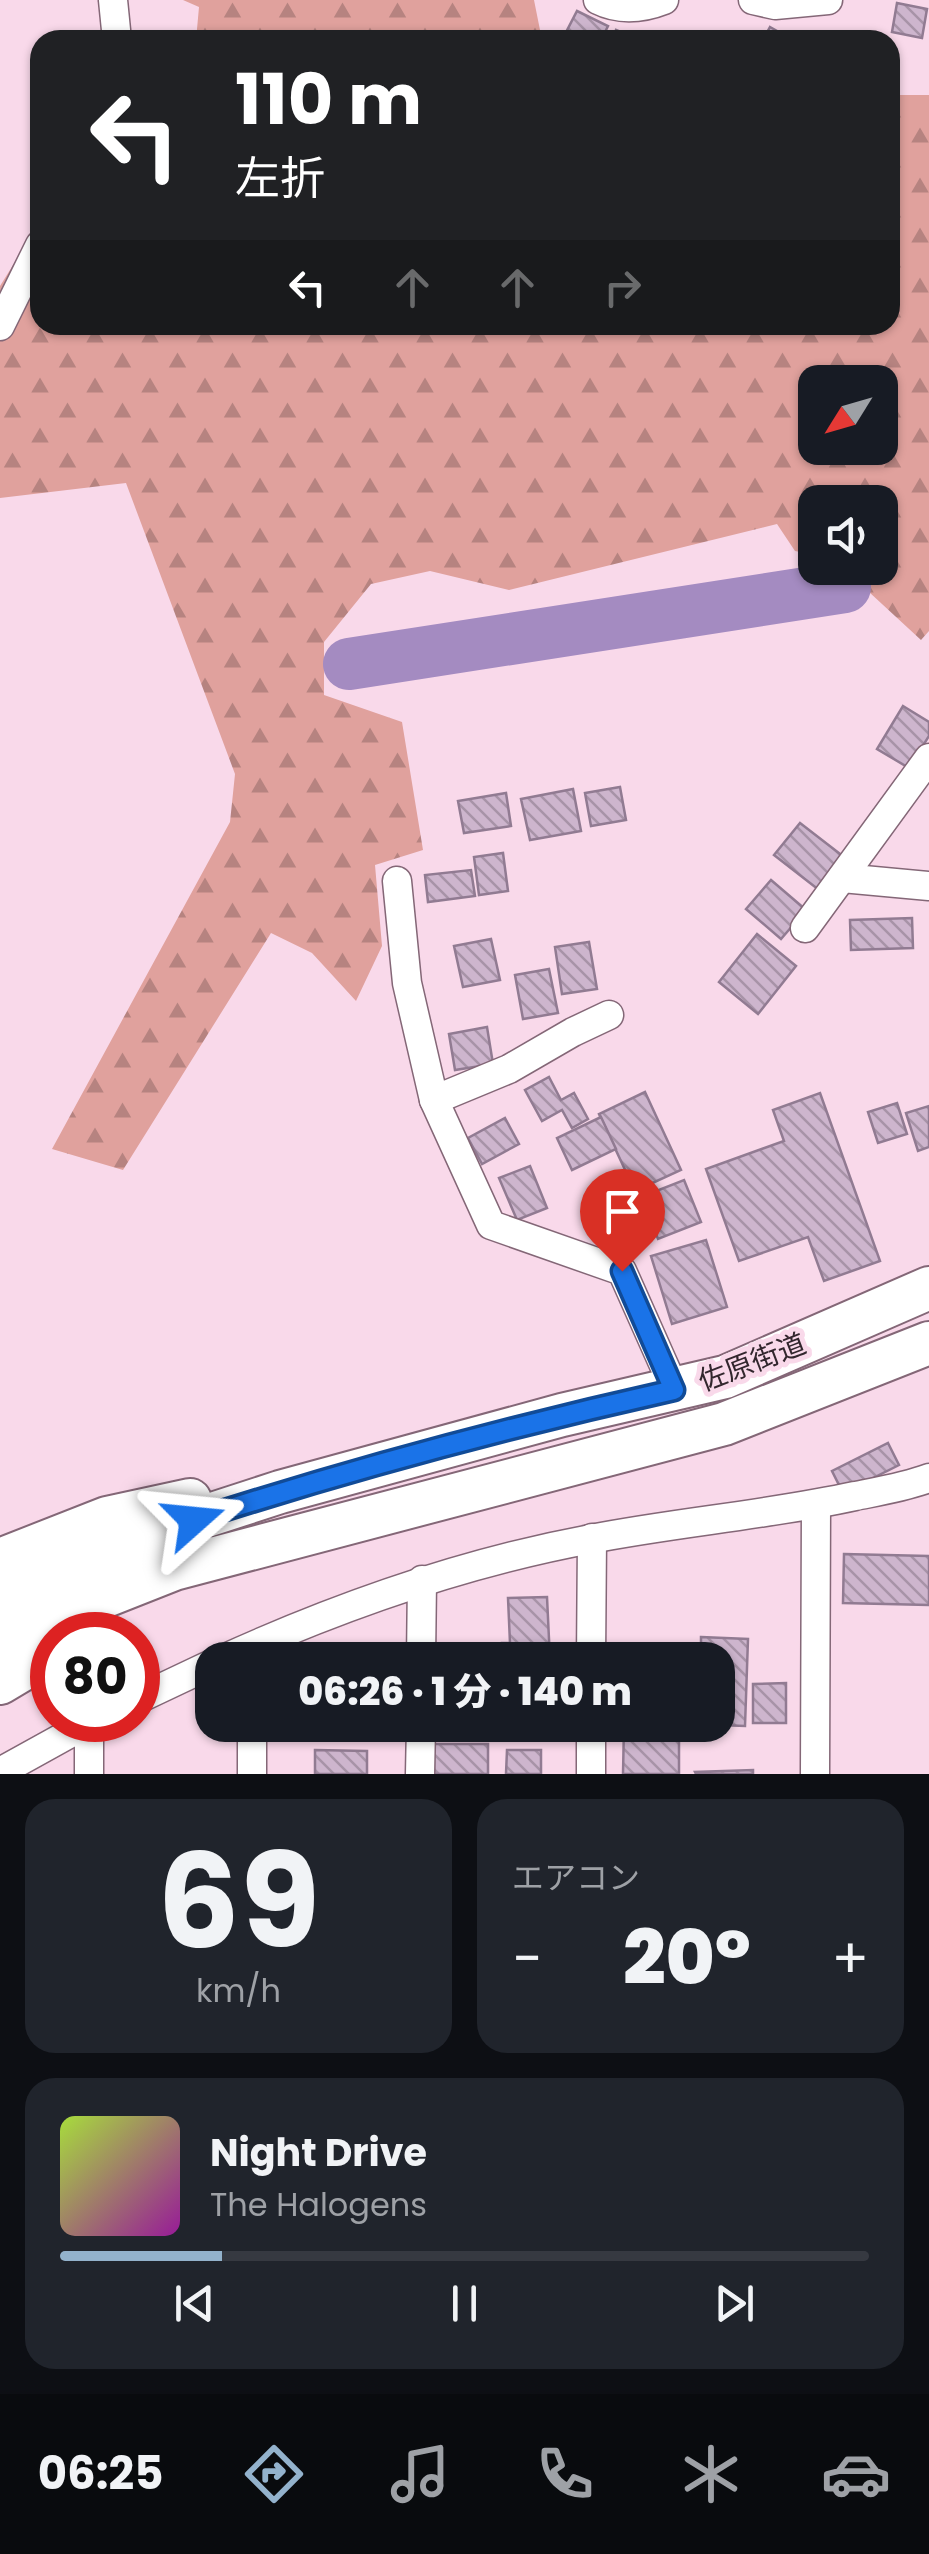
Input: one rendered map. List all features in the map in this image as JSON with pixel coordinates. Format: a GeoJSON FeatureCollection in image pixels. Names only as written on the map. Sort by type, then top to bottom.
{"type":"FeatureCollection","features":[{"type":"Feature","properties":{"kind":"highway","name":"佐原街道"},"geometry":{"type":"LineString","coordinates":[[0,1602],[36,1583],[194,1520],[280,1492],[562,1415],[725,1377],[929,1288]]}},
{"type":"Feature","properties":{"kind":"highway","name":"佐原街道"},"geometry":{"type":"LineString","coordinates":[[0,1646],[93,1601],[174,1569],[724,1424],[929,1342]]}},
{"type":"Feature","properties":{"kind":"highway"},"geometry":{"type":"LineString","coordinates":[[0,1560],[108,1518],[196,1499],[280,1492]]}},
{"type":"Feature","properties":{"kind":"highway"},"geometry":{"type":"LineString","coordinates":[[125,1612],[269,1542]]}},
{"type":"Feature","properties":{"kind":"highway"},"geometry":{"type":"LineString","coordinates":[[0,1684],[30,1666]]}},
{"type":"Feature","properties":{"kind":"street"},"geometry":{"type":"LineString","coordinates":[[113,0],[116,30]]}},
{"type":"Feature","properties":{"kind":"street"},"geometry":{"type":"LineString","coordinates":[[598,0],[612,8],[636,8],[664,0]]}},
{"type":"Feature","properties":{"kind":"street"},"geometry":{"type":"LineString","coordinates":[[753,0],[775,4],[828,0]]}},
{"type":"Feature","properties":{"kind":"street"},"geometry":{"type":"LineString","coordinates":[[0,326],[30,265]]}},
{"type":"Feature","properties":{"kind":"street"},"geometry":{"type":"LineString","coordinates":[[805,928],[929,758]]}},
{"type":"Feature","properties":{"kind":"street"},"geometry":{"type":"LineString","coordinates":[[842,878],[929,886]]}},
{"type":"Feature","properties":{"kind":"street"},"geometry":{"type":"LineString","coordinates":[[398,881],[407,983],[434,1100],[492,1225],[622,1271],[674,1390]]}},
{"type":"Feature","properties":{"kind":"street"},"geometry":{"type":"LineString","coordinates":[[434,1100],[510,1069],[609,1016]]}},
{"type":"Feature","properties":{"kind":"street"},"geometry":{"type":"LineString","coordinates":[[278,1642],[422,1580],[488,1560],[592,1538],[816,1505],[929,1478]]}},
{"type":"Feature","properties":{"kind":"street"},"geometry":{"type":"LineString","coordinates":[[815,1774],[816,1505]]}},
{"type":"Feature","properties":{"kind":"street"},"geometry":{"type":"LineString","coordinates":[[591,1642],[592,1538]]}},
{"type":"Feature","properties":{"kind":"street"},"geometry":{"type":"LineString","coordinates":[[421,1642],[422,1580]]}},
{"type":"Feature","properties":{"kind":"street"},"geometry":{"type":"LineString","coordinates":[[160,1689],[195,1672]]}},
{"type":"Feature","properties":{"kind":"street"},"geometry":{"type":"LineString","coordinates":[[0,1772],[54,1742]]}},
{"type":"Feature","properties":{"kind":"street"},"geometry":{"type":"LineString","coordinates":[[89,1774],[91,1742]]}},
{"type":"Feature","properties":{"kind":"street"},"geometry":{"type":"LineString","coordinates":[[252,1742],[252,1774]]}},
{"type":"Feature","properties":{"kind":"street"},"geometry":{"type":"LineString","coordinates":[[420,1774],[421,1742]]}},
{"type":"Feature","properties":{"kind":"street"},"geometry":{"type":"LineString","coordinates":[[591,1742],[591,1774]]}},
{"type":"Feature","properties":{"kind":"green space"},"geometry":{"type":"Polygon","coordinates":[[[183,0],[534,0],[540,30],[197,30],[199,7],[183,0]]]}},
{"type":"Feature","properties":{"kind":"green space"},"geometry":{"type":"Polygon","coordinates":[[[900,95],[929,95],[929,631],[921,640],[861,585],[898,585],[898,485],[798,485],[798,552],[777,524],[509,590],[430,571],[371,584],[324,642],[324,695],[402,722],[423,850],[375,865],[382,946],[356,1001],[312,953],[271,933],[123,1170],[52,1149],[230,822],[235,774],[126,483],[0,498],[0,286],[30,238],[30,335],[900,335],[900,95]]]}},
{"type":"Feature","properties":{"kind":"building"},"geometry":{"type":"Polygon","coordinates":[[[897,3],[927,9],[922,38],[892,30],[897,3]]]}},
{"type":"Feature","properties":{"kind":"building"},"geometry":{"type":"Polygon","coordinates":[[[577,11],[608,26],[606,30],[567,30],[577,11]]]}},
{"type":"Feature","properties":{"kind":"building"},"geometry":{"type":"Polygon","coordinates":[[[903,706],[929,722],[929,736],[909,768],[877,749],[903,706]]]}},
{"type":"Feature","properties":{"kind":"building"},"geometry":{"type":"Polygon","coordinates":[[[620,787],[626,820],[591,826],[585,793],[620,787]]]}},
{"type":"Feature","properties":{"kind":"building"},"geometry":{"type":"Polygon","coordinates":[[[573,789],[581,831],[530,840],[521,799],[573,789]]]}},
{"type":"Feature","properties":{"kind":"building"},"geometry":{"type":"Polygon","coordinates":[[[506,793],[511,826],[464,833],[458,801],[506,793]]]}},
{"type":"Feature","properties":{"kind":"building"},"geometry":{"type":"Polygon","coordinates":[[[800,823],[844,857],[819,890],[774,855],[800,823]]]}},
{"type":"Feature","properties":{"kind":"building"},"geometry":{"type":"Polygon","coordinates":[[[503,853],[508,891],[479,895],[474,857],[503,853]]]}},
{"type":"Feature","properties":{"kind":"building"},"geometry":{"type":"Polygon","coordinates":[[[471,870],[475,896],[428,902],[425,875],[471,870]]]}},
{"type":"Feature","properties":{"kind":"building"},"geometry":{"type":"Polygon","coordinates":[[[771,880],[806,910],[781,939],[746,909],[771,880]]]}},
{"type":"Feature","properties":{"kind":"building"},"geometry":{"type":"Polygon","coordinates":[[[912,918],[913,948],[851,950],[850,920],[912,918]]]}},
{"type":"Feature","properties":{"kind":"building"},"geometry":{"type":"Polygon","coordinates":[[[757,934],[796,966],[758,1014],[719,982],[757,934]]]}},
{"type":"Feature","properties":{"kind":"building"},"geometry":{"type":"Polygon","coordinates":[[[491,939],[500,980],[463,987],[454,946],[491,939]]]}},
{"type":"Feature","properties":{"kind":"building"},"geometry":{"type":"Polygon","coordinates":[[[589,942],[597,989],[562,994],[555,947],[589,942]]]}},
{"type":"Feature","properties":{"kind":"building"},"geometry":{"type":"Polygon","coordinates":[[[549,969],[558,1013],[523,1019],[515,975],[549,969]]]}},
{"type":"Feature","properties":{"kind":"building"},"geometry":{"type":"Polygon","coordinates":[[[487,1027],[493,1064],[455,1070],[449,1034],[487,1027]]]}},
{"type":"Feature","properties":{"kind":"building"},"geometry":{"type":"Polygon","coordinates":[[[549,1077],[561,1100],[574,1093],[588,1119],[572,1128],[562,1110],[542,1121],[525,1090],[549,1077]]]}},
{"type":"Feature","properties":{"kind":"building"},"geometry":{"type":"Polygon","coordinates":[[[645,1092],[681,1170],[635,1191],[599,1114],[645,1092]]]}},
{"type":"Feature","properties":{"kind":"building"},"geometry":{"type":"Polygon","coordinates":[[[820,1093],[880,1261],[824,1281],[808,1237],[739,1261],[706,1169],[784,1141],[773,1110],[820,1093]]]}},
{"type":"Feature","properties":{"kind":"building"},"geometry":{"type":"Polygon","coordinates":[[[897,1103],[907,1134],[878,1143],[868,1112],[897,1103]]]}},
{"type":"Feature","properties":{"kind":"building"},"geometry":{"type":"Polygon","coordinates":[[[929,1106],[929,1147],[918,1151],[906,1113],[929,1106]]]}},
{"type":"Feature","properties":{"kind":"building"},"geometry":{"type":"Polygon","coordinates":[[[601,1117],[616,1149],[572,1170],[557,1138],[601,1117]]]}},
{"type":"Feature","properties":{"kind":"building"},"geometry":{"type":"Polygon","coordinates":[[[505,1118],[519,1144],[482,1164],[468,1138],[505,1118]]]}},
{"type":"Feature","properties":{"kind":"building"},"geometry":{"type":"Polygon","coordinates":[[[530,1166],[547,1208],[517,1220],[499,1178],[530,1166]]]}},
{"type":"Feature","properties":{"kind":"building"},"geometry":{"type":"Polygon","coordinates":[[[684,1180],[701,1222],[658,1239],[641,1197],[684,1180]]]}},
{"type":"Feature","properties":{"kind":"building"},"geometry":{"type":"Polygon","coordinates":[[[706,1240],[727,1307],[672,1324],[651,1256],[706,1240]]]}},
{"type":"Feature","properties":{"kind":"building"},"geometry":{"type":"Polygon","coordinates":[[[888,1443],[899,1465],[843,1493],[832,1471],[888,1443]]]}},
{"type":"Feature","properties":{"kind":"building"},"geometry":{"type":"Polygon","coordinates":[[[844,1554],[929,1556],[929,1605],[843,1603],[844,1554]]]}},
{"type":"Feature","properties":{"kind":"building"},"geometry":{"type":"Polygon","coordinates":[[[547,1597],[549,1642],[510,1642],[508,1598],[547,1597]]]}},
{"type":"Feature","properties":{"kind":"building"},"geometry":{"type":"Polygon","coordinates":[[[701,1637],[748,1639],[745,1726],[735,1726],[735,1642],[701,1642],[701,1637]]]}},
{"type":"Feature","properties":{"kind":"building"},"geometry":{"type":"Polygon","coordinates":[[[786,1683],[786,1723],[753,1723],[753,1684],[786,1683]]]}},
{"type":"Feature","properties":{"kind":"building"},"geometry":{"type":"Polygon","coordinates":[[[624,1742],[679,1742],[679,1774],[623,1774],[624,1742]]]}},
{"type":"Feature","properties":{"kind":"building"},"geometry":{"type":"Polygon","coordinates":[[[434,1744],[488,1744],[488,1774],[434,1774],[434,1744]]]}},
{"type":"Feature","properties":{"kind":"building"},"geometry":{"type":"Polygon","coordinates":[[[315,1750],[367,1751],[367,1774],[315,1774],[315,1750]]]}},
{"type":"Feature","properties":{"kind":"building"},"geometry":{"type":"Polygon","coordinates":[[[507,1750],[541,1750],[541,1774],[506,1774],[507,1750]]]}},
{"type":"Feature","properties":{"kind":"building"},"geometry":{"type":"Polygon","coordinates":[[[753,1770],[753,1774],[695,1772],[753,1770]]]}},
{"type":"Feature","properties":{"kind":"waterway"},"geometry":{"type":"LineString","coordinates":[[349,664],[845,587]]}},
{"type":"Feature","properties":{"kind":"route"},"geometry":{"type":"LineString","coordinates":[[194,1520],[280,1492],[527,1424],[674,1390],[622,1271]]}}]}
